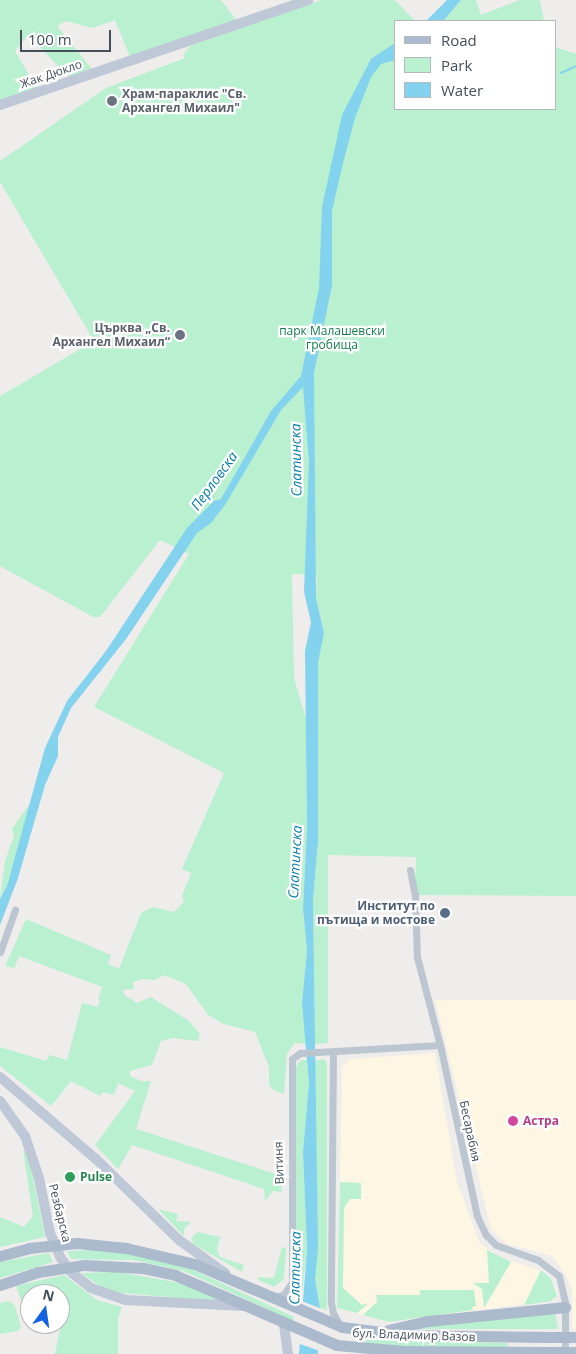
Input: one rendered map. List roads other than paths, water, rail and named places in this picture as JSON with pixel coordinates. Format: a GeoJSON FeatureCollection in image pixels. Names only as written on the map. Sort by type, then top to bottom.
{"type":"FeatureCollection","features":[{"type":"Feature","properties":{"kind":"main road","name":"бул. Владимир Вазов"},"geometry":{"type":"LineString","coordinates":[[0,1256],[29,1248],[77,1243],[126,1248],[164,1256],[243,1284],[295,1309],[342,1327],[379,1332],[576,1337]]}},
{"type":"Feature","properties":{"kind":"main road","name":"бул. Владимир Вазов"},"geometry":{"type":"LineString","coordinates":[[0,1285],[38,1272],[84,1265],[143,1268],[175,1275],[248,1306],[332,1347],[576,1352]]}},
{"type":"Feature","properties":{"kind":"main road"},"geometry":{"type":"LineString","coordinates":[[379,1332],[428,1321],[565,1307]]}},
{"type":"Feature","properties":{"kind":"main road"},"geometry":{"type":"LineString","coordinates":[[360,1348],[376,1354]]}},
{"type":"Feature","properties":{"kind":"street","name":"Жак Дюкло"},"geometry":{"type":"LineString","coordinates":[[0,106],[309,0]]}},
{"type":"Feature","properties":{"kind":"street","name":"Бесарабия"},"geometry":{"type":"LineString","coordinates":[[410,870],[415,895],[416,956],[440,1045],[482,1229],[489,1240],[503,1249],[538,1260],[554,1271],[562,1282],[565,1307],[565,1354]]}},
{"type":"Feature","properties":{"kind":"street"},"geometry":{"type":"LineString","coordinates":[[0,952],[15,910]]}},
{"type":"Feature","properties":{"kind":"street","name":"Витиня"},"geometry":{"type":"LineString","coordinates":[[272,1298],[284,1294],[292,1282],[290,1062],[294,1055],[300,1052],[333,1052],[440,1045]]}},
{"type":"Feature","properties":{"kind":"street"},"geometry":{"type":"LineString","coordinates":[[333,1052],[331,1302],[333,1313],[342,1327]]}},
{"type":"Feature","properties":{"kind":"street"},"geometry":{"type":"LineString","coordinates":[[0,1077],[73,1138],[179,1240],[243,1284]]}},
{"type":"Feature","properties":{"kind":"street","name":"Резбарска"},"geometry":{"type":"LineString","coordinates":[[0,1101],[24,1136],[33,1156],[50,1233],[60,1257],[91,1288],[125,1300],[248,1306]]}},
{"type":"Feature","properties":{"kind":"street"},"geometry":{"type":"LineString","coordinates":[[288,1354],[289,1327]]}},
{"type":"Feature","properties":{"kind":"water"},"geometry":{"type":"Polygon","coordinates":[[[447,0],[461,0],[444,20],[427,20],[447,0]]]}},
{"type":"Feature","properties":{"kind":"water"},"geometry":{"type":"Polygon","coordinates":[[[394,44],[394,60],[381,64],[371,77],[355,118],[343,163],[332,211],[332,285],[314,373],[316,598],[324,633],[318,663],[318,841],[313,900],[318,1248],[315,1279],[320,1308],[318,1354],[299,1354],[307,1249],[303,1152],[309,1083],[302,1003],[307,950],[303,909],[307,826],[305,651],[311,622],[304,592],[309,462],[303,387],[281,410],[225,505],[211,523],[197,533],[126,639],[71,708],[58,737],[58,756],[45,785],[18,878],[0,925],[0,899],[7,886],[45,748],[67,701],[106,651],[187,528],[214,501],[221,499],[271,411],[301,376],[319,288],[322,207],[342,115],[371,59],[394,44]]]}},
{"type":"Feature","properties":{"kind":"waterway"},"geometry":{"type":"LineString","coordinates":[[561,73],[576,66]]}},
{"type":"Feature","properties":{"kind":"place","name":"Храм-параклис \"Св. Архангел Михаил\""},"geometry":{"type":"Point","coordinates":[112,101]}},
{"type":"Feature","properties":{"kind":"place","name":"Църква „Св. Архангел Михаил“"},"geometry":{"type":"Point","coordinates":[180,335]}},
{"type":"Feature","properties":{"kind":"place","name":"Институт по пътища и мостове"},"geometry":{"type":"Point","coordinates":[445,913]}},
{"type":"Feature","properties":{"kind":"place","name":"Астра"},"geometry":{"type":"Point","coordinates":[513,1121]}},
{"type":"Feature","properties":{"kind":"place","name":"Pulse"},"geometry":{"type":"Point","coordinates":[70,1177]}},
{"type":"Feature","properties":{"kind":"park label","name":"парк Малашевски гробища"},"geometry":{"type":"Point","coordinates":[332,338]}},
{"type":"Feature","properties":{"kind":"water label","name":"Слатинска"},"geometry":{"type":"Point","coordinates":[296,460]}},
{"type":"Feature","properties":{"kind":"water label","name":"Перловска"},"geometry":{"type":"Point","coordinates":[214,481]}},
{"type":"Feature","properties":{"kind":"water label","name":"Слатинска"},"geometry":{"type":"Point","coordinates":[295,862]}},
{"type":"Feature","properties":{"kind":"water label","name":"Слатинска"},"geometry":{"type":"Point","coordinates":[295,1268]}}]}
